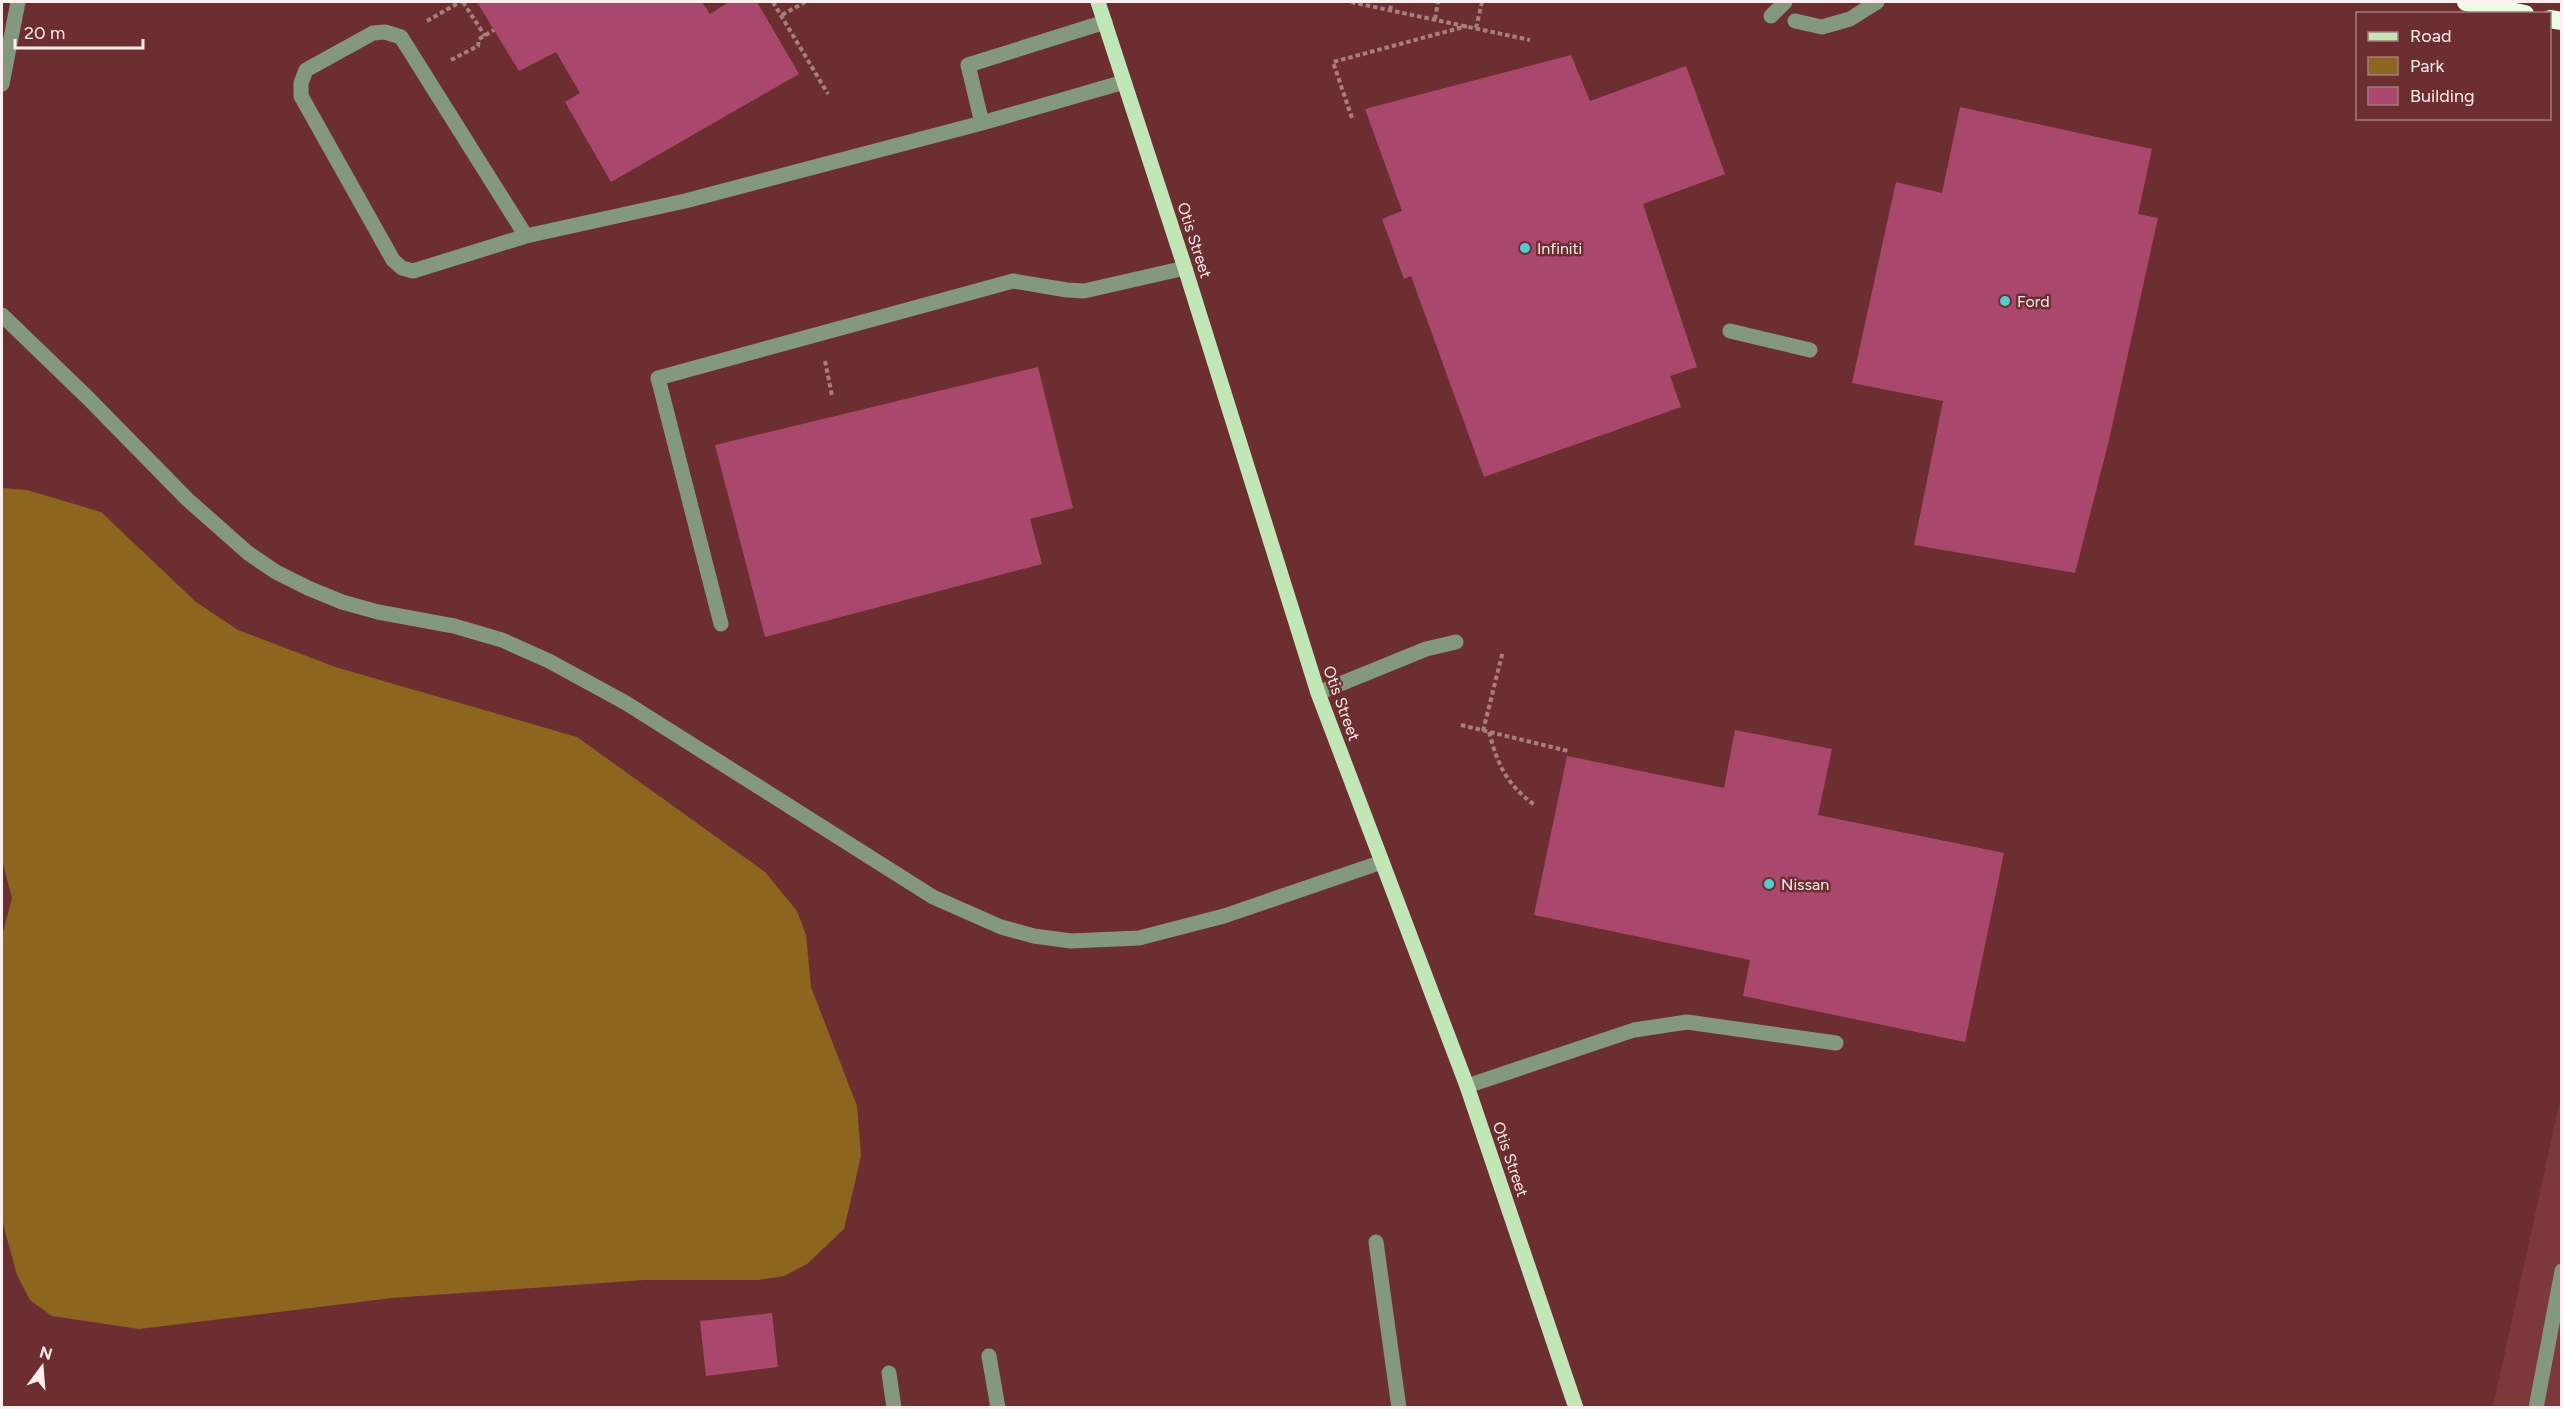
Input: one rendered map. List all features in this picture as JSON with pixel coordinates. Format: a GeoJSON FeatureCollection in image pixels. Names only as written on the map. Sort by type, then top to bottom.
{"type":"FeatureCollection","features":[{"type":"Feature","properties":{"kind":"highway"},"geometry":{"type":"LineString","coordinates":[[2466,2],[2515,12]]}},
{"type":"Feature","properties":{"kind":"main road","name":"Otis Street"},"geometry":{"type":"LineString","coordinates":[[1098,2],[1185,268],[1318,693],[1467,1086],[1576,1407]]}},
{"type":"Feature","properties":{"kind":"lane"},"geometry":{"type":"LineString","coordinates":[[2,84],[18,2]]}},
{"type":"Feature","properties":{"kind":"lane"},"geometry":{"type":"LineString","coordinates":[[1771,16],[1785,2]]}},
{"type":"Feature","properties":{"kind":"lane"},"geometry":{"type":"LineString","coordinates":[[1795,21],[1822,27],[1850,19],[1877,2]]}},
{"type":"Feature","properties":{"kind":"lane"},"geometry":{"type":"LineString","coordinates":[[982,123],[968,65],[1105,22]]}},
{"type":"Feature","properties":{"kind":"lane"},"geometry":{"type":"LineString","coordinates":[[526,236],[401,37],[386,32],[373,33],[306,70],[301,83],[301,96],[393,260],[402,268],[420,270],[526,236],[697,198],[982,123],[1124,82]]}},
{"type":"Feature","properties":{"kind":"lane"},"geometry":{"type":"LineString","coordinates":[[721,624],[658,378],[1013,281],[1084,291],[1185,268]]}},
{"type":"Feature","properties":{"kind":"lane"},"geometry":{"type":"LineString","coordinates":[[2,315],[187,499],[248,552],[276,572],[342,602],[378,612],[454,626],[502,640],[549,661],[626,703],[933,897],[1001,927],[1034,936],[1071,941],[1139,938],[1224,916],[1382,862]]}},
{"type":"Feature","properties":{"kind":"lane"},"geometry":{"type":"LineString","coordinates":[[1730,331],[1810,350]]}},
{"type":"Feature","properties":{"kind":"lane"},"geometry":{"type":"LineString","coordinates":[[1318,693],[1426,649],[1456,642]]}},
{"type":"Feature","properties":{"kind":"lane"},"geometry":{"type":"LineString","coordinates":[[1467,1086],[1634,1030],[1687,1022],[1836,1043]]}},
{"type":"Feature","properties":{"kind":"lane"},"geometry":{"type":"LineString","coordinates":[[1376,1242],[1399,1407]]}},
{"type":"Feature","properties":{"kind":"lane"},"geometry":{"type":"LineString","coordinates":[[2536,1407],[2562,1271]]}},
{"type":"Feature","properties":{"kind":"lane"},"geometry":{"type":"LineString","coordinates":[[989,1356],[998,1407]]}},
{"type":"Feature","properties":{"kind":"lane"},"geometry":{"type":"LineString","coordinates":[[889,1373],[894,1407]]}},
{"type":"Feature","properties":{"kind":"path"},"geometry":{"type":"LineString","coordinates":[[401,37],[461,2],[485,36]]}},
{"type":"Feature","properties":{"kind":"path"},"geometry":{"type":"LineString","coordinates":[[773,2],[828,94]]}},
{"type":"Feature","properties":{"kind":"path"},"geometry":{"type":"LineString","coordinates":[[782,15],[805,2]]}},
{"type":"Feature","properties":{"kind":"path"},"geometry":{"type":"LineString","coordinates":[[1351,2],[1530,40]]}},
{"type":"Feature","properties":{"kind":"path"},"geometry":{"type":"LineString","coordinates":[[1390,10],[1392,2]]}},
{"type":"Feature","properties":{"kind":"path"},"geometry":{"type":"LineString","coordinates":[[1435,19],[1438,2]]}},
{"type":"Feature","properties":{"kind":"path"},"geometry":{"type":"LineString","coordinates":[[1476,28],[1482,2]]}},
{"type":"Feature","properties":{"kind":"path"},"geometry":{"type":"LineString","coordinates":[[1352,118],[1333,62],[1467,26]]}},
{"type":"Feature","properties":{"kind":"path"},"geometry":{"type":"LineString","coordinates":[[478,46],[479,39],[494,30]]}},
{"type":"Feature","properties":{"kind":"path"},"geometry":{"type":"LineString","coordinates":[[1483,731],[1503,651]]}},
{"type":"Feature","properties":{"kind":"path"},"geometry":{"type":"LineString","coordinates":[[1461,726],[1568,751]]}},
{"type":"Feature","properties":{"kind":"path"},"geometry":{"type":"LineString","coordinates":[[1488,732],[1496,758],[1516,791],[1536,806]]}},
{"type":"Feature","properties":{"kind":"shaded area"},"geometry":{"type":"Polygon","coordinates":[[[2561,1096],[2561,1407],[2493,1407],[2561,1096]]]}},
{"type":"Feature","properties":{"kind":"green space"},"geometry":{"type":"Polygon","coordinates":[[[2,488],[27,490],[101,512],[196,602],[238,630],[335,667],[577,737],[765,872],[797,911],[806,935],[811,987],[857,1106],[861,1156],[844,1229],[807,1264],[784,1276],[758,1280],[644,1280],[392,1298],[139,1329],[52,1316],[30,1300],[17,1275],[2,1220],[2,936],[12,898],[2,860],[2,488]]]}},
{"type":"Feature","properties":{"kind":"building"},"geometry":{"type":"Polygon","coordinates":[[[477,2],[702,2],[710,14],[729,2],[757,2],[799,74],[611,182],[565,102],[580,93],[556,52],[519,71],[477,2]]]}},
{"type":"Feature","properties":{"kind":"building","name":"Infiniti"},"geometry":{"type":"Polygon","coordinates":[[[1571,55],[1590,101],[1686,66],[1725,174],[1643,204],[1697,367],[1670,376],[1681,407],[1484,477],[1411,276],[1404,279],[1382,219],[1402,211],[1365,109],[1571,55]]]}},
{"type":"Feature","properties":{"kind":"building","name":"Ford"},"geometry":{"type":"Polygon","coordinates":[[[1960,107],[2152,149],[2138,214],[2158,218],[2109,440],[2075,573],[1914,545],[1943,401],[1852,383],[1896,182],[1942,193],[1960,107]]]}},
{"type":"Feature","properties":{"kind":"building"},"geometry":{"type":"Polygon","coordinates":[[[1038,367],[1073,508],[1030,519],[1042,564],[765,637],[715,445],[1038,367]]]}},
{"type":"Feature","properties":{"kind":"building","name":"Nissan"},"geometry":{"type":"Polygon","coordinates":[[[1735,730],[1832,749],[1818,815],[2004,853],[1965,1042],[1743,996],[1750,960],[1534,915],[1567,756],[1724,788],[1735,730]]]}},
{"type":"Feature","properties":{"kind":"building"},"geometry":{"type":"Polygon","coordinates":[[[772,1313],[778,1367],[706,1376],[700,1321],[772,1313]]]}},
{"type":"Feature","properties":{"kind":"place","name":"Infiniti"},"geometry":{"type":"Point","coordinates":[1525,248]}},
{"type":"Feature","properties":{"kind":"place","name":"Ford"},"geometry":{"type":"Point","coordinates":[2005,301]}},
{"type":"Feature","properties":{"kind":"place","name":"Nissan"},"geometry":{"type":"Point","coordinates":[1769,884]}}]}
